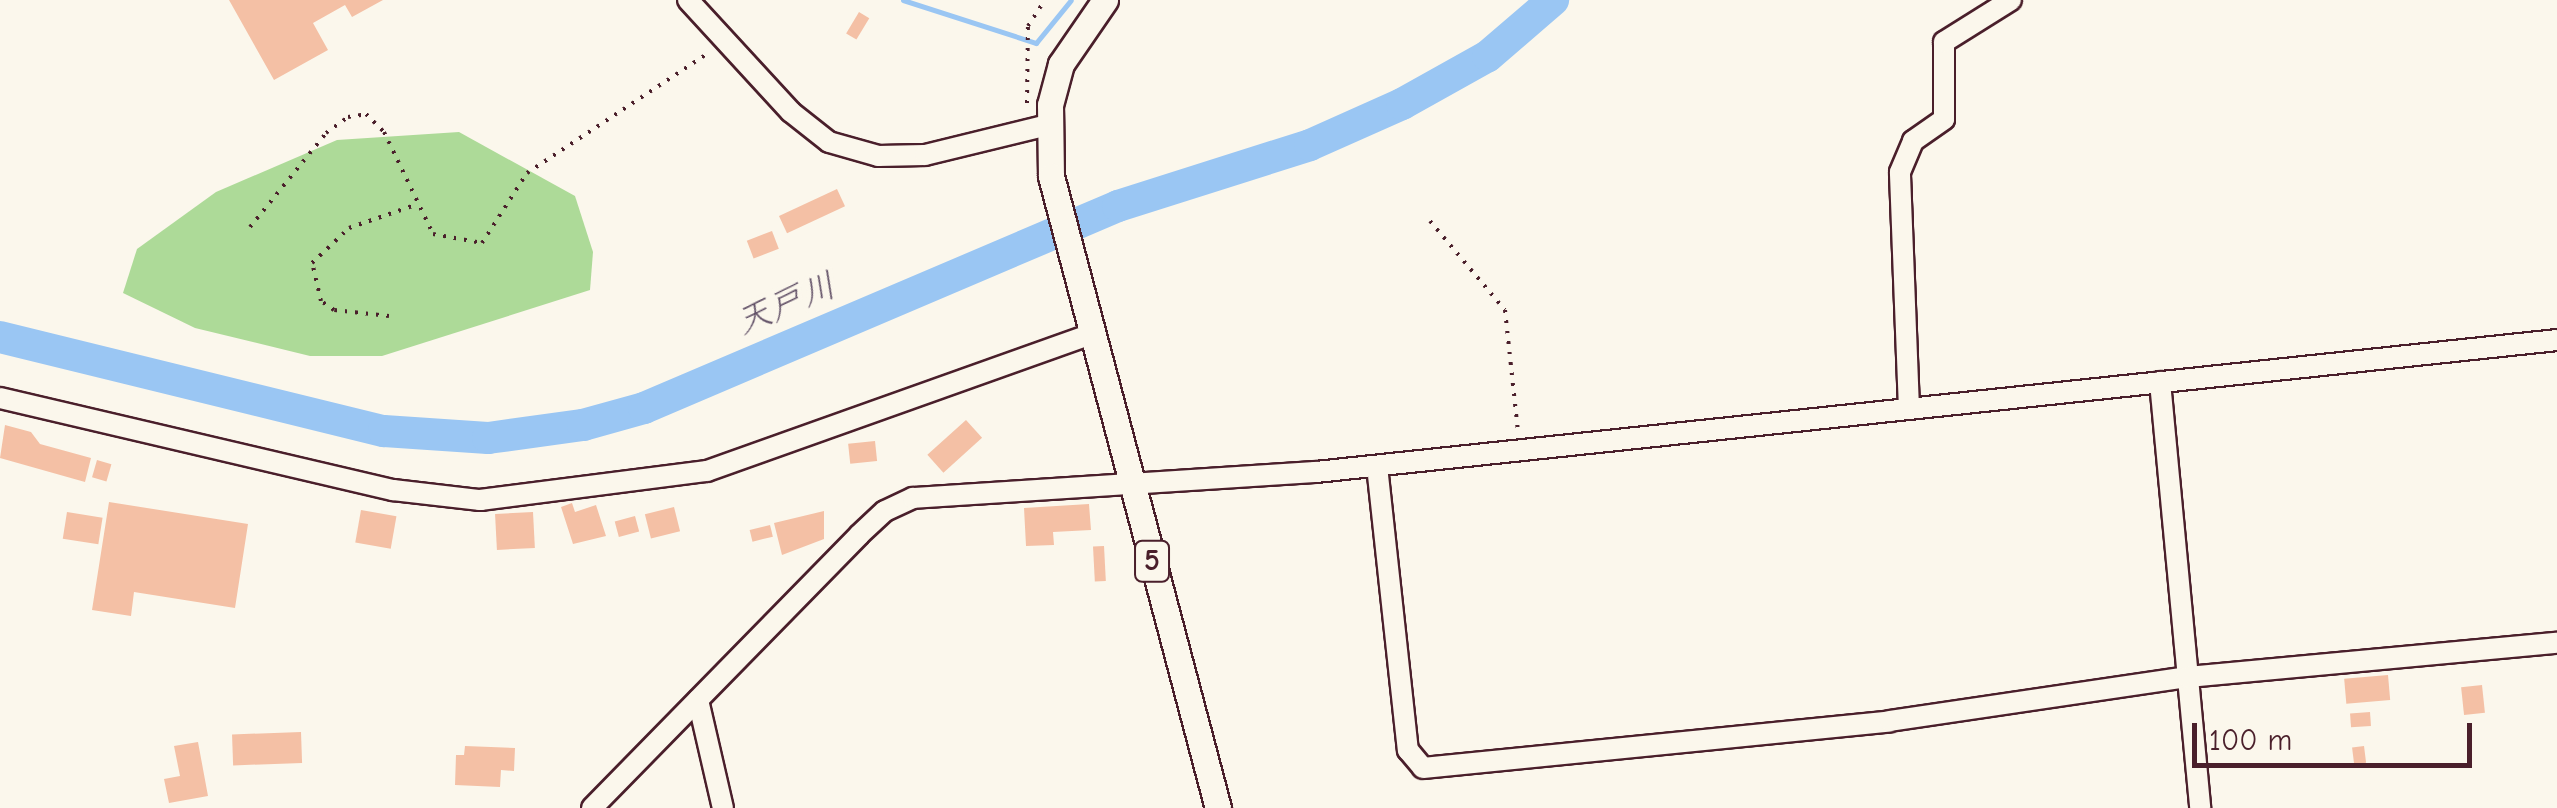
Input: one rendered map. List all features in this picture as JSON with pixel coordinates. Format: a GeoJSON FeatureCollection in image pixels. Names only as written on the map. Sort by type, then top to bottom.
{"type":"FeatureCollection","features":[{"type":"Feature","properties":{"kind":"main road","name":"5"},"geometry":{"type":"LineString","coordinates":[[1105,0],[1061,64],[1038,126],[1218,808]]}},
{"type":"Feature","properties":{"kind":"street"},"geometry":{"type":"LineString","coordinates":[[688,0],[810,129],[853,150],[926,155],[1038,126]]}},
{"type":"Feature","properties":{"kind":"street"},"geometry":{"type":"LineString","coordinates":[[1910,410],[1900,172],[1912,141],[1944,119],[1944,42],[2011,0]]}},
{"type":"Feature","properties":{"kind":"street"},"geometry":{"type":"LineString","coordinates":[[0,398],[374,486],[480,500],[707,471],[1089,324]]}},
{"type":"Feature","properties":{"kind":"street"},"geometry":{"type":"LineString","coordinates":[[592,808],[898,503],[968,492],[1133,488],[1377,466],[2557,340]]}},
{"type":"Feature","properties":{"kind":"street"},"geometry":{"type":"LineString","coordinates":[[2160,382],[2200,808]]}},
{"type":"Feature","properties":{"kind":"street"},"geometry":{"type":"LineString","coordinates":[[1377,466],[1408,750],[1422,768],[1890,721],[2187,677],[2557,643]]}},
{"type":"Feature","properties":{"kind":"street"},"geometry":{"type":"LineString","coordinates":[[698,700],[723,808]]}},
{"type":"Feature","properties":{"kind":"path"},"geometry":{"type":"LineString","coordinates":[[1038,126],[1028,26],[1045,0]]}},
{"type":"Feature","properties":{"kind":"path"},"geometry":{"type":"LineString","coordinates":[[250,227],[326,133],[348,116],[366,114],[384,132],[433,234],[482,243],[527,172],[726,41]]}},
{"type":"Feature","properties":{"kind":"path"},"geometry":{"type":"LineString","coordinates":[[389,316],[334,310],[320,302],[312,263],[349,228],[418,204]]}},
{"type":"Feature","properties":{"kind":"path"},"geometry":{"type":"LineString","coordinates":[[1430,221],[1505,310],[1520,450]]}},
{"type":"Feature","properties":{"kind":"green space"},"geometry":{"type":"Polygon","coordinates":[[[459,132],[575,196],[593,252],[590,290],[382,356],[310,356],[195,328],[123,293],[137,249],[216,192],[337,140],[459,132]]]}},
{"type":"Feature","properties":{"kind":"building"},"geometry":{"type":"Polygon","coordinates":[[[229,0],[383,0],[352,17],[345,5],[313,23],[328,50],[274,80],[229,0]]]}},
{"type":"Feature","properties":{"kind":"building"},"geometry":{"type":"Polygon","coordinates":[[[859,12],[869,18],[856,40],[846,33],[859,12]]]}},
{"type":"Feature","properties":{"kind":"building"},"geometry":{"type":"Polygon","coordinates":[[[837,189],[845,206],[787,233],[779,216],[837,189]]]}},
{"type":"Feature","properties":{"kind":"building"},"geometry":{"type":"Polygon","coordinates":[[[772,231],[779,249],[754,258],[747,241],[772,231]]]}},
{"type":"Feature","properties":{"kind":"building"},"geometry":{"type":"Polygon","coordinates":[[[966,420],[982,438],[943,473],[927,455],[966,420]]]}},
{"type":"Feature","properties":{"kind":"building"},"geometry":{"type":"Polygon","coordinates":[[[5,425],[31,432],[40,444],[91,458],[85,482],[0,458],[5,425]]]}},
{"type":"Feature","properties":{"kind":"building"},"geometry":{"type":"Polygon","coordinates":[[[875,441],[877,461],[850,464],[848,444],[875,441]]]}},
{"type":"Feature","properties":{"kind":"building"},"geometry":{"type":"Polygon","coordinates":[[[97,460],[111,464],[106,481],[92,477],[97,460]]]}},
{"type":"Feature","properties":{"kind":"building"},"geometry":{"type":"Polygon","coordinates":[[[109,502],[248,524],[235,608],[134,592],[131,616],[92,610],[109,502]]]}},
{"type":"Feature","properties":{"kind":"building"},"geometry":{"type":"Polygon","coordinates":[[[572,503],[575,512],[596,505],[606,536],[573,544],[561,507],[572,503]]]}},
{"type":"Feature","properties":{"kind":"building"},"geometry":{"type":"Polygon","coordinates":[[[1089,504],[1091,530],[1053,532],[1054,545],[1026,546],[1024,508],[1089,504]]]}},
{"type":"Feature","properties":{"kind":"building"},"geometry":{"type":"Polygon","coordinates":[[[674,507],[680,531],[651,539],[645,514],[674,507]]]}},
{"type":"Feature","properties":{"kind":"building"},"geometry":{"type":"Polygon","coordinates":[[[361,510],[396,516],[391,549],[355,542],[361,510]]]}},
{"type":"Feature","properties":{"kind":"building"},"geometry":{"type":"Polygon","coordinates":[[[824,511],[824,539],[782,555],[774,523],[824,511]]]}},
{"type":"Feature","properties":{"kind":"building"},"geometry":{"type":"Polygon","coordinates":[[[67,512],[103,518],[98,544],[63,539],[67,512]]]}},
{"type":"Feature","properties":{"kind":"building"},"geometry":{"type":"Polygon","coordinates":[[[533,512],[535,548],[497,550],[495,514],[533,512]]]}},
{"type":"Feature","properties":{"kind":"building"},"geometry":{"type":"Polygon","coordinates":[[[635,516],[639,531],[619,537],[615,521],[635,516]]]}},
{"type":"Feature","properties":{"kind":"building"},"geometry":{"type":"Polygon","coordinates":[[[770,525],[773,537],[753,542],[750,530],[770,525]]]}},
{"type":"Feature","properties":{"kind":"building"},"geometry":{"type":"Polygon","coordinates":[[[1104,546],[1106,581],[1095,582],[1093,547],[1104,546]]]}},
{"type":"Feature","properties":{"kind":"building"},"geometry":{"type":"Polygon","coordinates":[[[2388,675],[2390,700],[2346,704],[2344,679],[2388,675]]]}},
{"type":"Feature","properties":{"kind":"building"},"geometry":{"type":"Polygon","coordinates":[[[2482,685],[2485,713],[2464,715],[2461,687],[2482,685]]]}},
{"type":"Feature","properties":{"kind":"building"},"geometry":{"type":"Polygon","coordinates":[[[2370,712],[2371,726],[2351,727],[2350,713],[2370,712]]]}},
{"type":"Feature","properties":{"kind":"building"},"geometry":{"type":"Polygon","coordinates":[[[301,732],[302,763],[233,765],[232,734],[301,732]]]}},
{"type":"Feature","properties":{"kind":"building"},"geometry":{"type":"Polygon","coordinates":[[[198,742],[208,796],[169,803],[164,779],[180,776],[174,746],[198,742]]]}},
{"type":"Feature","properties":{"kind":"building"},"geometry":{"type":"Polygon","coordinates":[[[465,746],[515,748],[514,771],[501,770],[500,787],[455,785],[456,755],[464,755],[465,746]]]}},
{"type":"Feature","properties":{"kind":"building"},"geometry":{"type":"Polygon","coordinates":[[[2364,746],[2366,763],[2354,764],[2352,747],[2364,746]]]}},
{"type":"Feature","properties":{"kind":"waterway"},"geometry":{"type":"LineString","coordinates":[[903,0],[1036,43],[1071,0]]}},
{"type":"Feature","properties":{"kind":"waterway","name":"天戸川"},"geometry":{"type":"LineString","coordinates":[[0,337],[384,431],[488,438],[583,425],[644,408],[1118,206],[1310,145],[1402,104],[1488,56],[1553,0]]}}]}
